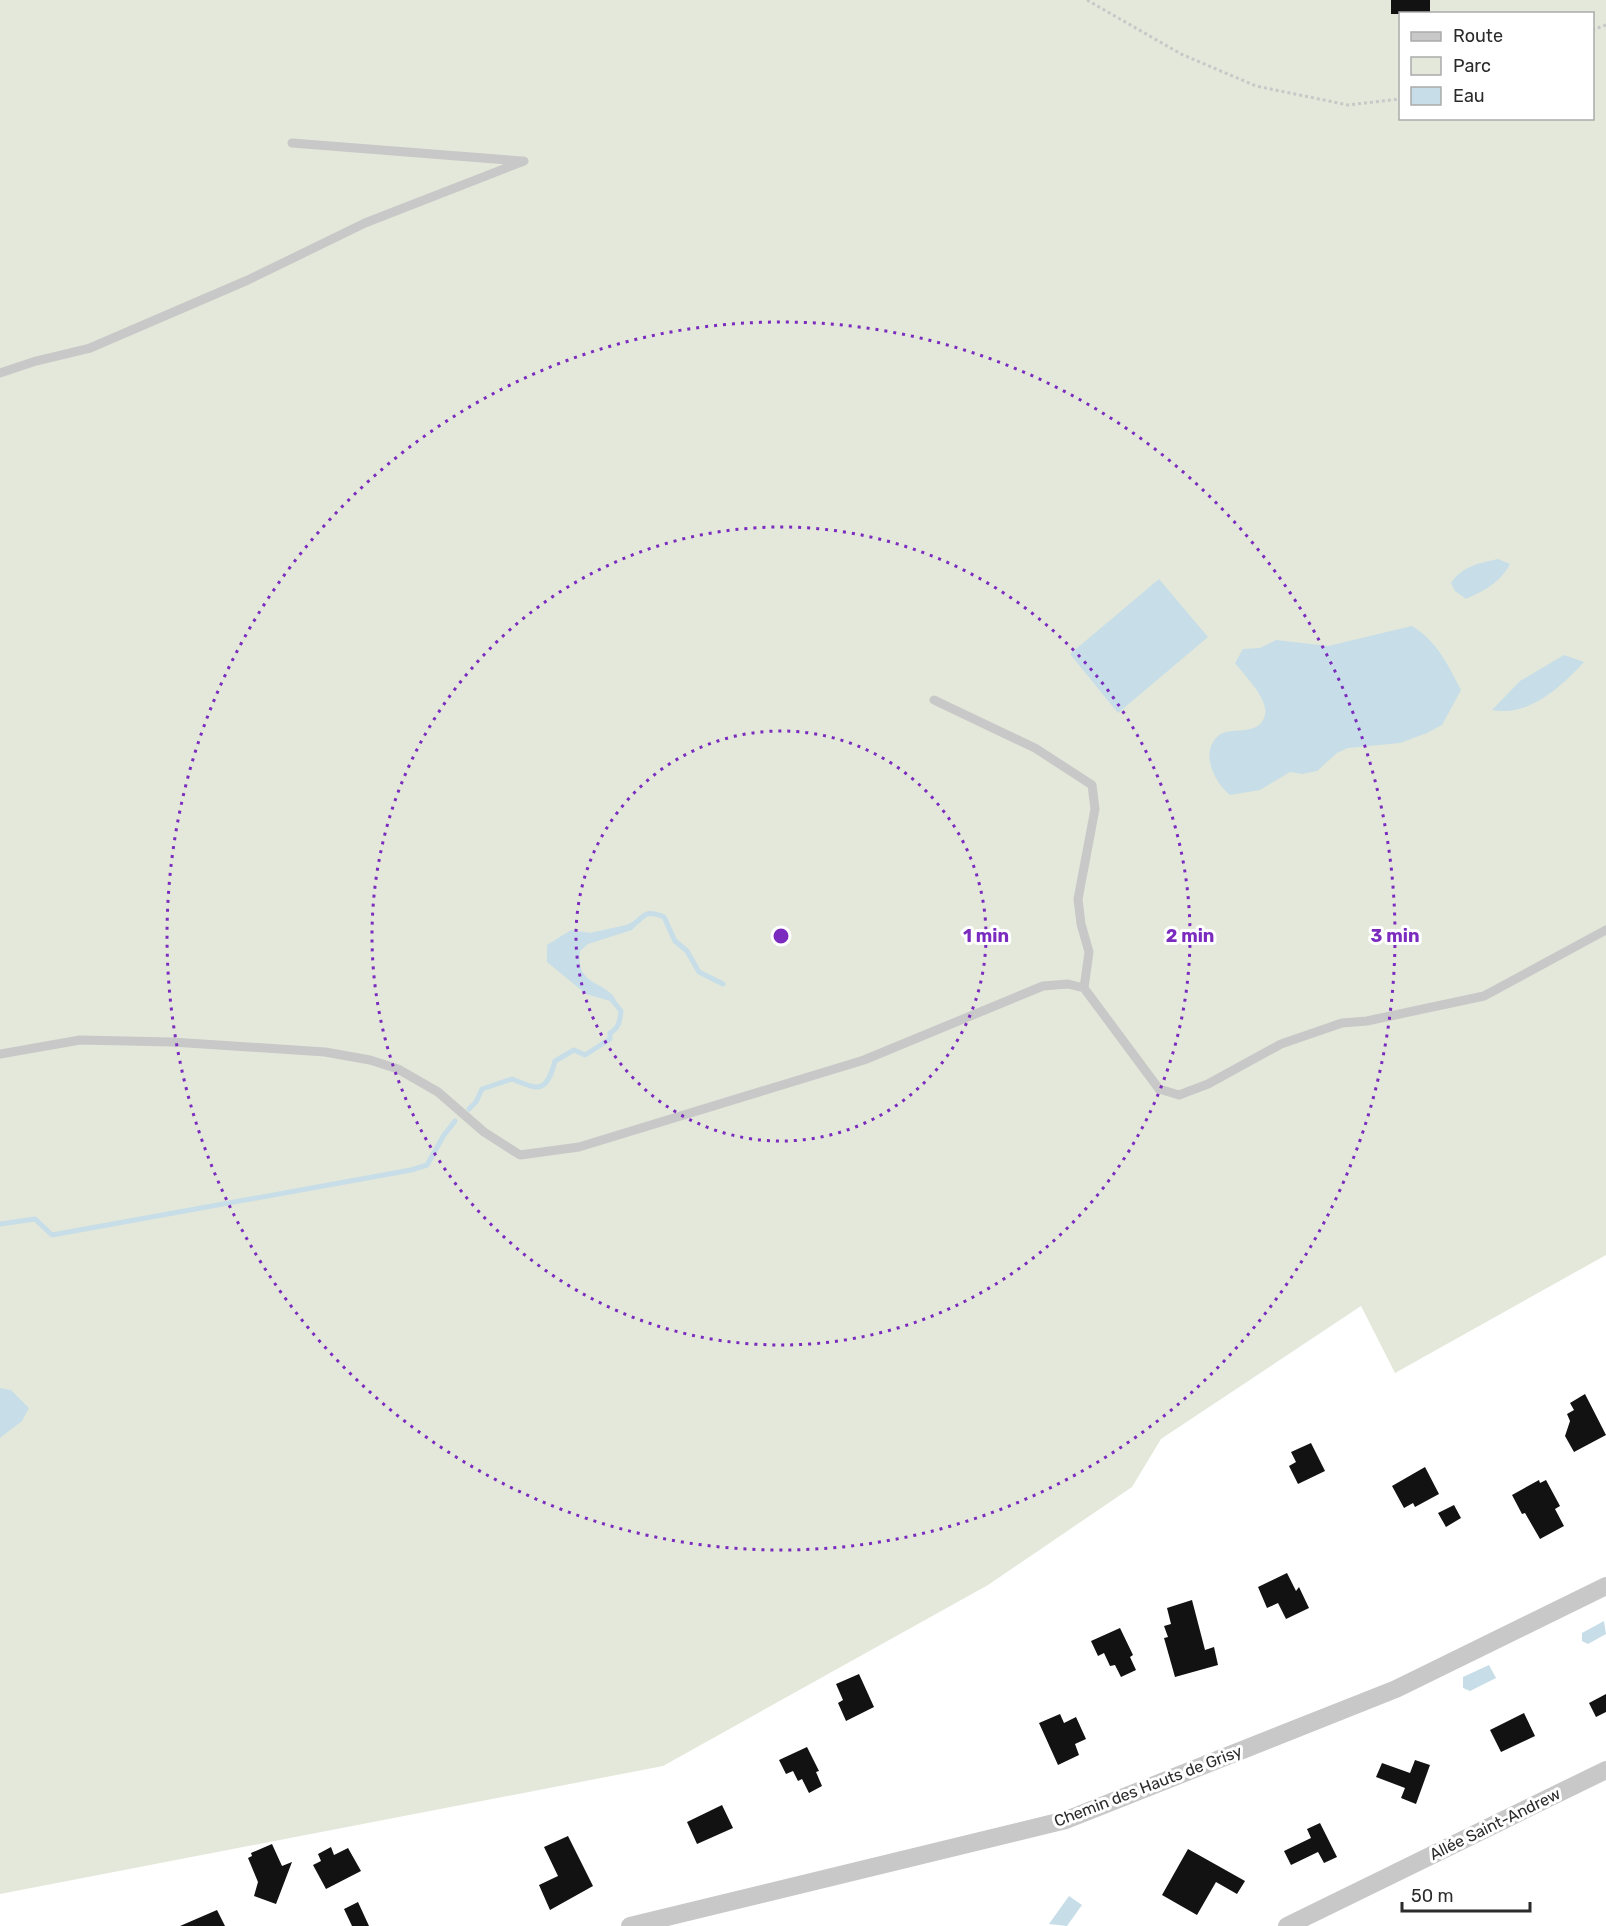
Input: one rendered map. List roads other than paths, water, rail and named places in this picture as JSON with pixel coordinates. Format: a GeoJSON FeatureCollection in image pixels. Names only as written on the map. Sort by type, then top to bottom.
{"type":"FeatureCollection","features":[{"type":"Feature","properties":{"kind":"street","name":"Chemin des Hauts de Grisy"},"geometry":{"type":"LineString","coordinates":[[630,1926],[1066,1820],[1396,1689],[1606,1586]]}},
{"type":"Feature","properties":{"kind":"street","name":"Allée Saint-Andrew"},"geometry":{"type":"LineString","coordinates":[[1287,1926],[1606,1770]]}},
{"type":"Feature","properties":{"kind":"lane"},"geometry":{"type":"LineString","coordinates":[[0,373],[36,361],[90,348],[248,280],[365,223],[524,161],[292,143]]}},
{"type":"Feature","properties":{"kind":"lane"},"geometry":{"type":"LineString","coordinates":[[934,700],[1035,748],[1092,785],[1095,809],[1078,899],[1081,924],[1089,952],[1084,987]]}},
{"type":"Feature","properties":{"kind":"lane"},"geometry":{"type":"LineString","coordinates":[[0,1054],[80,1040],[172,1042],[326,1052],[370,1059],[398,1070],[438,1092],[484,1131],[520,1155],[579,1148],[864,1059],[1043,986],[1068,984],[1084,987],[1159,1089],[1179,1095],[1208,1084],[1281,1044],[1342,1023],[1367,1021],[1484,996],[1606,930]]}},
{"type":"Feature","properties":{"kind":"water"},"geometry":{"type":"Polygon","coordinates":[[[1498,559],[1510,564],[1502,576],[1491,585],[1466,599],[1455,591],[1451,583],[1460,573],[1472,566],[1498,559]]]}},
{"type":"Feature","properties":{"kind":"water"},"geometry":{"type":"Polygon","coordinates":[[[1159,579],[1208,637],[1118,713],[1070,654],[1159,579]]]}},
{"type":"Feature","properties":{"kind":"water"},"geometry":{"type":"Polygon","coordinates":[[[1412,626],[1435,646],[1461,690],[1442,725],[1400,743],[1348,748],[1337,753],[1317,771],[1302,774],[1290,772],[1260,790],[1230,795],[1224,790],[1212,768],[1210,752],[1212,744],[1222,733],[1257,727],[1265,715],[1260,695],[1235,663],[1243,649],[1260,648],[1276,640],[1328,646],[1412,626]]]}},
{"type":"Feature","properties":{"kind":"water"},"geometry":{"type":"Polygon","coordinates":[[[1564,655],[1584,662],[1555,690],[1519,709],[1492,710],[1520,681],[1564,655]]]}},
{"type":"Feature","properties":{"kind":"water"},"geometry":{"type":"Polygon","coordinates":[[[626,925],[636,926],[632,930],[588,944],[580,951],[582,972],[587,978],[613,995],[617,1003],[586,994],[547,962],[547,945],[571,930],[590,933],[626,925]]]}},
{"type":"Feature","properties":{"kind":"water"},"geometry":{"type":"Polygon","coordinates":[[[0,1388],[11,1390],[29,1408],[22,1421],[0,1438],[0,1388]]]}},
{"type":"Feature","properties":{"kind":"water"},"geometry":{"type":"Polygon","coordinates":[[[1604,1621],[1606,1634],[1588,1644],[1582,1641],[1582,1633],[1604,1621]]]}},
{"type":"Feature","properties":{"kind":"water"},"geometry":{"type":"Polygon","coordinates":[[[1489,1665],[1496,1678],[1470,1691],[1463,1688],[1463,1677],[1489,1665]]]}},
{"type":"Feature","properties":{"kind":"water"},"geometry":{"type":"Polygon","coordinates":[[[1069,1896],[1082,1905],[1067,1926],[1049,1924],[1069,1896]]]}},
{"type":"Feature","properties":{"kind":"waterway"},"geometry":{"type":"LineString","coordinates":[[628,927],[647,914],[664,917],[675,941],[687,951],[699,972],[723,984]]}},
{"type":"Feature","properties":{"kind":"waterway"},"geometry":{"type":"LineString","coordinates":[[469,1109],[476,1102],[482,1089],[512,1079],[535,1087],[540,1086],[545,1084],[555,1061],[574,1050],[585,1055],[610,1039],[610,1033],[618,1024],[621,1011],[612,1000]]}},
{"type":"Feature","properties":{"kind":"waterway"},"geometry":{"type":"LineString","coordinates":[[0,1224],[35,1219],[52,1235],[411,1170],[427,1165],[455,1121]]}}]}
